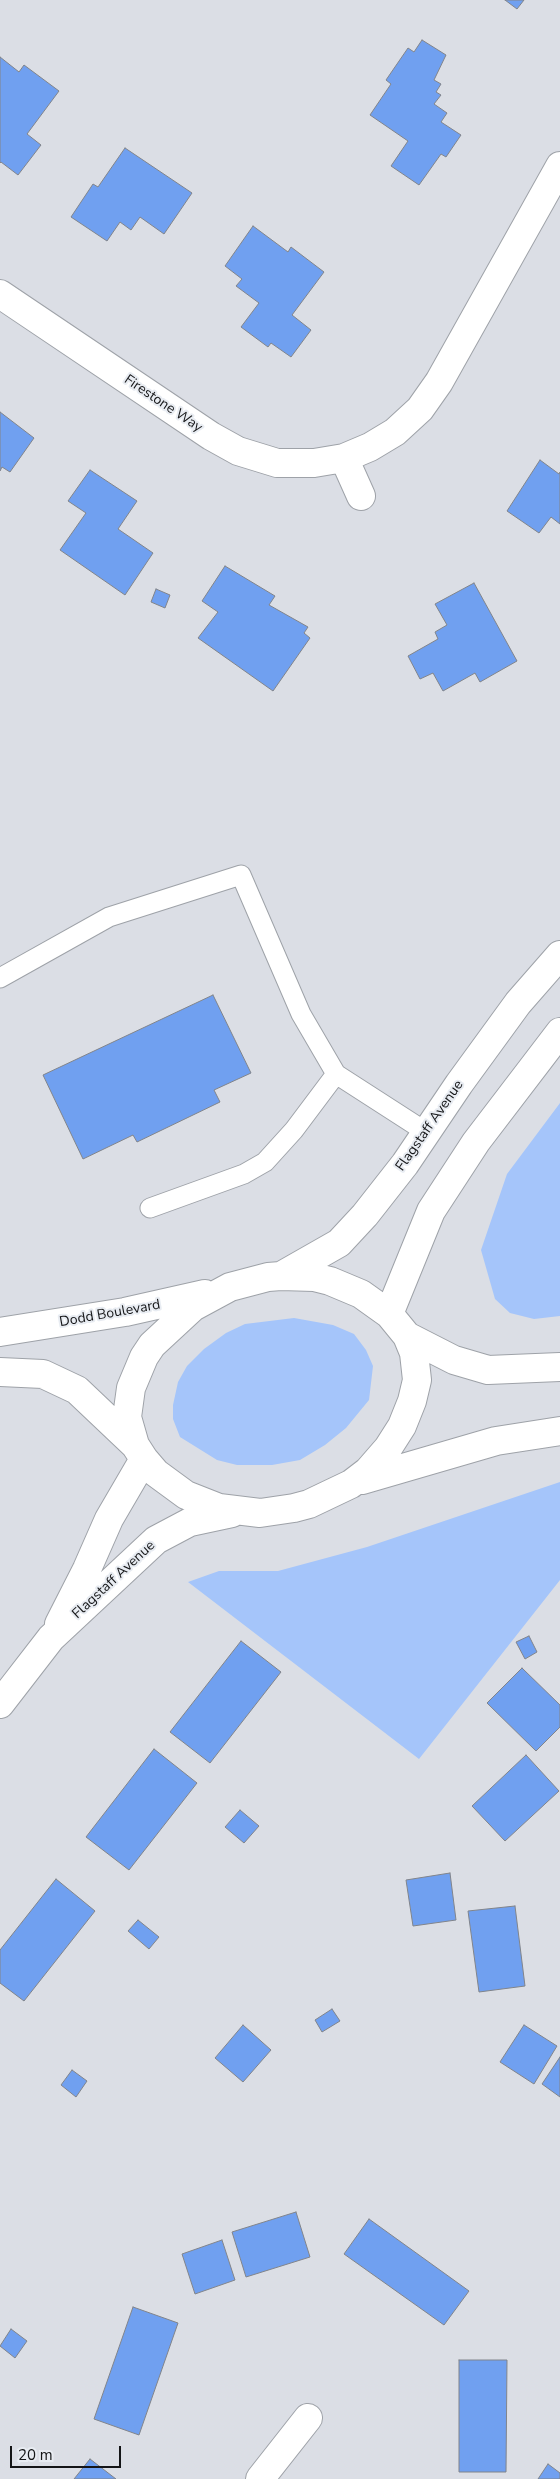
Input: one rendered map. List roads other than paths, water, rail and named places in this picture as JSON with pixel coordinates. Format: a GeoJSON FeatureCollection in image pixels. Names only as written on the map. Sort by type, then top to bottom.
{"type":"FeatureCollection","features":[{"type":"Feature","properties":{"kind":"street","name":"Firestone Way"},"geometry":{"type":"LineString","coordinates":[[0,294],[211,436],[238,451],[277,463],[314,462],[344,458],[370,447],[394,432],[420,409],[439,382],[560,166]]}},
{"type":"Feature","properties":{"kind":"street"},"geometry":{"type":"LineString","coordinates":[[344,458],[361,496]]}},
{"type":"Feature","properties":{"kind":"street","name":"Flagstaff Avenue"},"geometry":{"type":"LineString","coordinates":[[282,1276],[339,1243],[382,1193],[518,1003],[560,955]]}},
{"type":"Feature","properties":{"kind":"street"},"geometry":{"type":"LineString","coordinates":[[389,1314],[432,1212],[476,1142],[560,1032]]}},
{"type":"Feature","properties":{"kind":"street"},"geometry":{"type":"LineString","coordinates":[[139,1452],[128,1417],[128,1402],[136,1373],[144,1357],[168,1329],[193,1307],[219,1291],[252,1281],[282,1276],[314,1277],[330,1281],[361,1294],[389,1314],[407,1336],[414,1353],[417,1380],[407,1416],[396,1438],[379,1460],[368,1472],[351,1484]]}},
{"type":"Feature","properties":{"kind":"street","name":"Dodd Boulevard"},"geometry":{"type":"LineString","coordinates":[[0,1332],[125,1312],[219,1291]]}},
{"type":"Feature","properties":{"kind":"street"},"geometry":{"type":"LineString","coordinates":[[407,1336],[454,1360],[488,1370],[560,1367]]}},
{"type":"Feature","properties":{"kind":"street"},"geometry":{"type":"LineString","coordinates":[[0,1372],[43,1374],[77,1390],[139,1452],[156,1473],[186,1495],[203,1503],[238,1511],[260,1513],[294,1508],[309,1504],[351,1484],[496,1441],[560,1432]]}},
{"type":"Feature","properties":{"kind":"street","name":"Flagstaff Avenue"},"geometry":{"type":"LineString","coordinates":[[51,1638],[87,1569],[139,1452]]}},
{"type":"Feature","properties":{"kind":"street","name":"Flagstaff Avenue"},"geometry":{"type":"LineString","coordinates":[[0,1704],[51,1638],[156,1540],[190,1522],[238,1511]]}},
{"type":"Feature","properties":{"kind":"street"},"geometry":{"type":"LineString","coordinates":[[260,2479],[308,2418]]}},
{"type":"Feature","properties":{"kind":"lane"},"geometry":{"type":"LineString","coordinates":[[0,978],[110,917],[241,875],[301,1014],[336,1074],[426,1132]]}},
{"type":"Feature","properties":{"kind":"lane"},"geometry":{"type":"LineString","coordinates":[[150,1208],[244,1174],[265,1162],[294,1130],[336,1074]]}}]}
